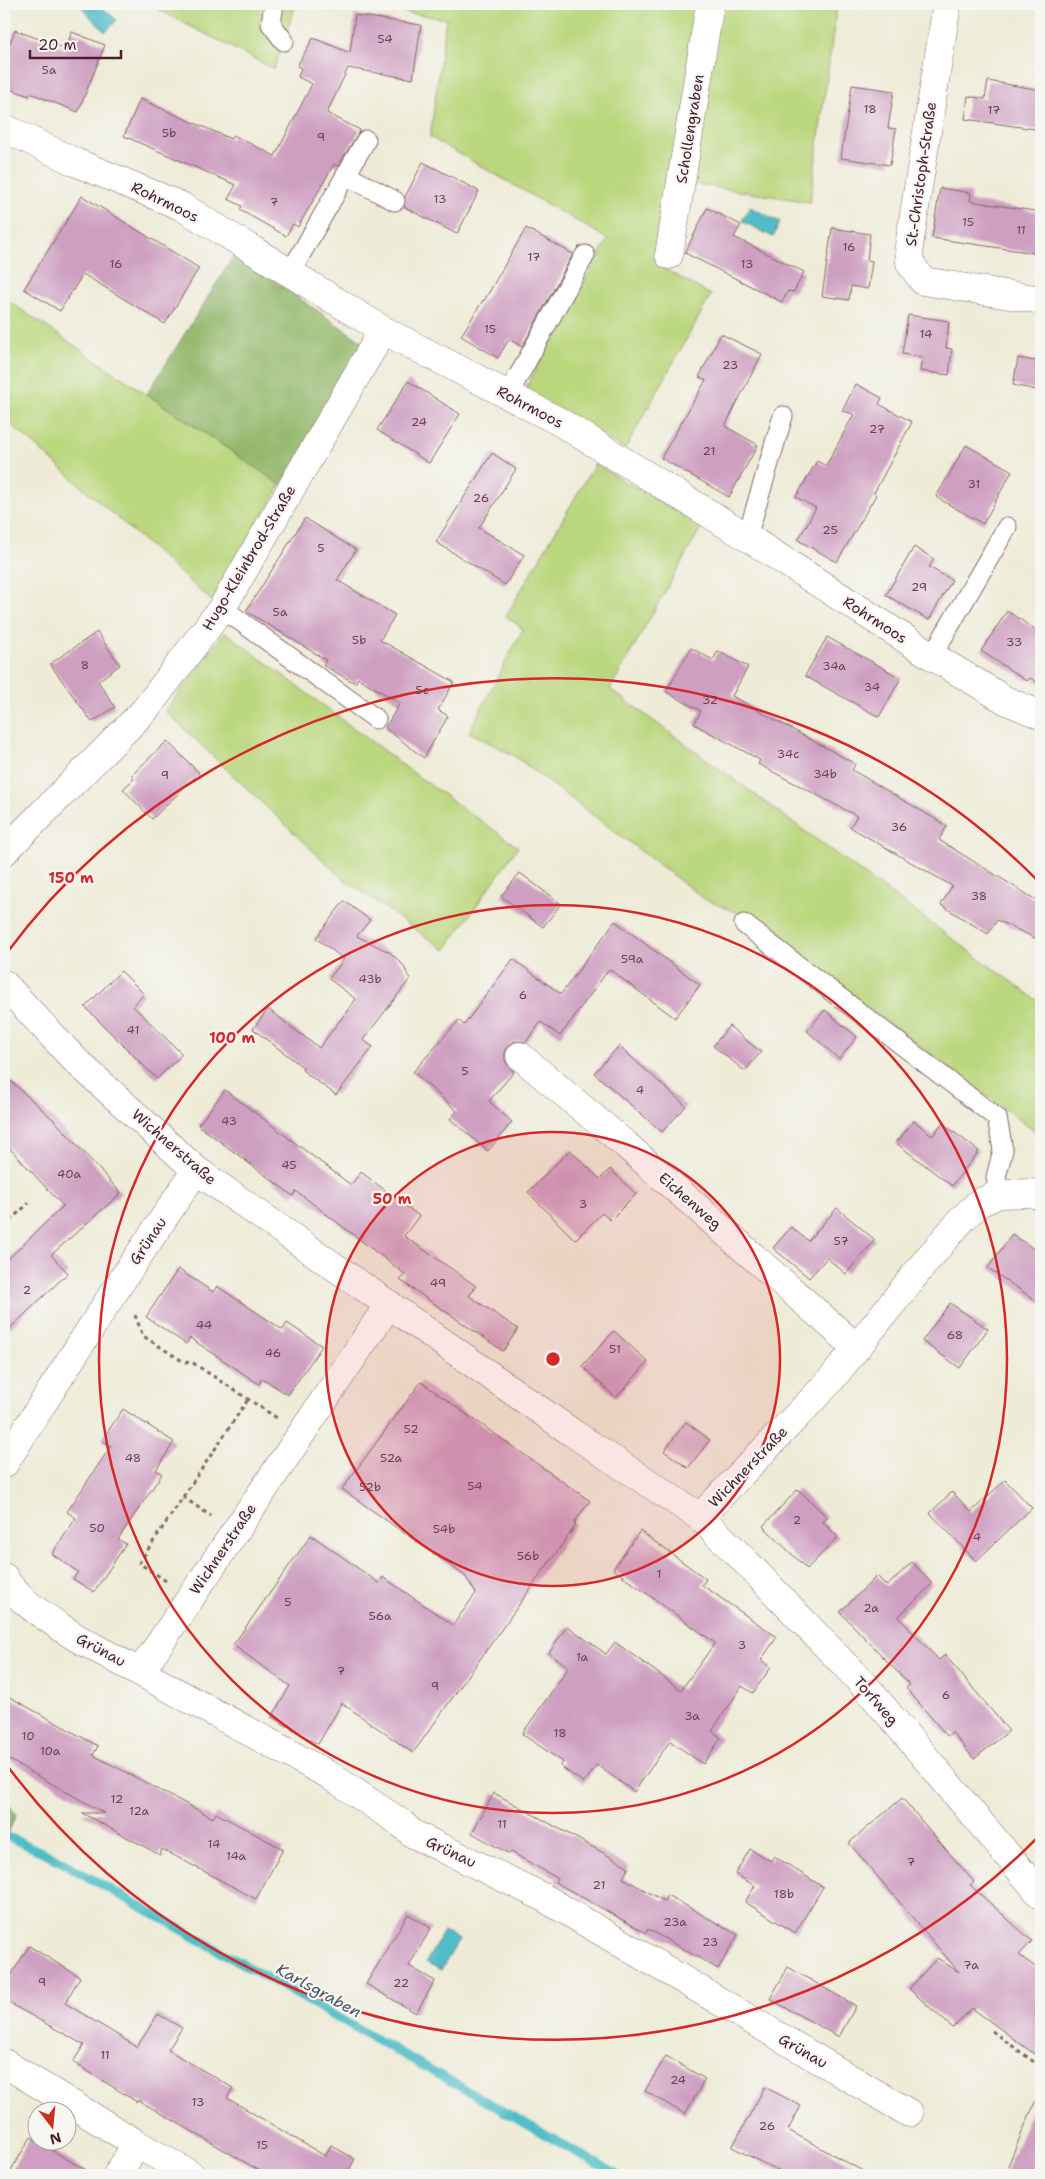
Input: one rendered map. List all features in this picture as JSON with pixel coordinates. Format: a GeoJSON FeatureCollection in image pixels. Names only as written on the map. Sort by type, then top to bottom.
{"type":"FeatureCollection","features":[{"type":"Feature","properties":{"kind":"street","name":"Schollengraben"},"geometry":{"type":"LineString","coordinates":[[670,255],[710,4]]}},
{"type":"Feature","properties":{"kind":"street","name":"St.-Christoph-Straße"},"geometry":{"type":"LineString","coordinates":[[947,4],[909,246],[910,263],[923,281],[1041,300]]}},
{"type":"Feature","properties":{"kind":"street","name":"Rohrmoos"},"geometry":{"type":"LineString","coordinates":[[4,128],[75,162],[181,206],[383,330],[560,422],[747,537],[932,656],[1007,701],[1041,715]]}},
{"type":"Feature","properties":{"kind":"street","name":"Hugo-Kleinbrod-Straße"},"geometry":{"type":"LineString","coordinates":[[4,852],[145,710],[222,608],[383,330]]}},
{"type":"Feature","properties":{"kind":"street","name":"Wichnerstraße"},"geometry":{"type":"LineString","coordinates":[[4,984],[75,1060],[196,1170],[574,1434],[700,1517],[830,1381],[963,1218],[980,1203],[999,1194],[1031,1193],[1041,1196]]}},
{"type":"Feature","properties":{"kind":"street","name":"Eichenweg"},"geometry":{"type":"LineString","coordinates":[[520,1056],[626,1145],[857,1348]]}},
{"type":"Feature","properties":{"kind":"street","name":"Grünau"},"geometry":{"type":"LineString","coordinates":[[4,1464],[122,1280],[196,1170]]}},
{"type":"Feature","properties":{"kind":"street","name":"Wichnerstraße"},"geometry":{"type":"LineString","coordinates":[[141,1671],[388,1304]]}},
{"type":"Feature","properties":{"kind":"street","name":"Torfweg"},"geometry":{"type":"LineString","coordinates":[[700,1517],[866,1687],[1041,1895]]}},
{"type":"Feature","properties":{"kind":"street","name":"Grünau"},"geometry":{"type":"LineString","coordinates":[[4,1577],[8,1586],[37,1611],[77,1638],[329,1774],[401,1823],[413,1834],[541,1896],[909,2113]]}},
{"type":"Feature","properties":{"kind":"street"},"geometry":{"type":"LineString","coordinates":[[4,2064],[191,2175]]}},
{"type":"Feature","properties":{"kind":"street"},"geometry":{"type":"LineString","coordinates":[[117,2175],[137,2144]]}},
{"type":"Feature","properties":{"kind":"lane"},"geometry":{"type":"LineString","coordinates":[[274,4],[271,24],[284,41]]}},
{"type":"Feature","properties":{"kind":"lane"},"geometry":{"type":"LineString","coordinates":[[290,273],[366,140]]}},
{"type":"Feature","properties":{"kind":"lane"},"geometry":{"type":"LineString","coordinates":[[346,175],[395,201]]}},
{"type":"Feature","properties":{"kind":"lane"},"geometry":{"type":"LineString","coordinates":[[508,395],[585,256]]}},
{"type":"Feature","properties":{"kind":"lane"},"geometry":{"type":"LineString","coordinates":[[747,537],[783,416]]}},
{"type":"Feature","properties":{"kind":"lane"},"geometry":{"type":"LineString","coordinates":[[932,656],[1007,527]]}},
{"type":"Feature","properties":{"kind":"lane"},"geometry":{"type":"LineString","coordinates":[[222,608],[376,719]]}},
{"type":"Feature","properties":{"kind":"lane"},"geometry":{"type":"LineString","coordinates":[[744,924],[997,1118],[1003,1150],[996,1177],[999,1194]]}},
{"type":"Feature","properties":{"kind":"path"},"geometry":{"type":"LineString","coordinates":[[4,1226],[28,1202]]}},
{"type":"Feature","properties":{"kind":"path"},"geometry":{"type":"LineString","coordinates":[[122,1280],[143,1336],[184,1362],[193,1363],[249,1398],[300,1434]]}},
{"type":"Feature","properties":{"kind":"path"},"geometry":{"type":"LineString","coordinates":[[190,1597],[139,1563],[249,1398]]}},
{"type":"Feature","properties":{"kind":"path"},"geometry":{"type":"LineString","coordinates":[[992,2030],[1041,2067]]}},
{"type":"Feature","properties":{"kind":"green space"},"geometry":{"type":"Polygon","coordinates":[[[147,4],[296,4],[274,69],[147,4]]]}},
{"type":"Feature","properties":{"kind":"green space"},"geometry":{"type":"Polygon","coordinates":[[[355,4],[837,4],[810,202],[674,181],[659,266],[711,295],[625,449],[523,393],[608,239],[430,137],[446,19],[355,4]]]}},
{"type":"Feature","properties":{"kind":"green space"},"geometry":{"type":"Polygon","coordinates":[[[235,254],[364,343],[281,485],[147,394],[235,254]]]}},
{"type":"Feature","properties":{"kind":"green space"},"geometry":{"type":"Polygon","coordinates":[[[4,298],[281,485],[212,601],[4,418],[4,298]]]}},
{"type":"Feature","properties":{"kind":"green space"},"geometry":{"type":"Polygon","coordinates":[[[595,464],[702,526],[610,689],[1035,999],[1041,1001],[1041,1126],[1037,1133],[743,915],[706,900],[513,755],[469,732],[523,629],[506,616],[595,464]]]}},
{"type":"Feature","properties":{"kind":"green space"},"geometry":{"type":"Polygon","coordinates":[[[225,632],[416,775],[518,847],[445,950],[342,878],[165,711],[225,632]]]}},
{"type":"Feature","properties":{"kind":"green space"},"geometry":{"type":"Polygon","coordinates":[[[4,1797],[16,1815],[4,1842],[4,1797]]]}},
{"type":"Feature","properties":{"kind":"water"},"geometry":{"type":"Polygon","coordinates":[[[84,4],[98,4],[117,20],[105,32],[83,9],[84,4]]]}},
{"type":"Feature","properties":{"kind":"water"},"geometry":{"type":"Polygon","coordinates":[[[750,207],[780,222],[773,237],[742,221],[750,207]]]}},
{"type":"Feature","properties":{"kind":"water"},"geometry":{"type":"Polygon","coordinates":[[[444,1931],[459,1940],[441,1970],[426,1962],[444,1931]]]}},
{"type":"Feature","properties":{"kind":"building"},"geometry":{"type":"Polygon","coordinates":[[[355,15],[421,25],[413,79],[348,68],[327,113],[360,130],[338,166],[334,164],[298,227],[293,224],[286,236],[240,210],[242,206],[228,199],[236,185],[124,136],[140,99],[231,139],[233,135],[275,156],[312,84],[298,77],[301,68],[297,66],[313,38],[350,53],[355,15]]]}},
{"type":"Feature","properties":{"kind":"building"},"geometry":{"type":"Polygon","coordinates":[[[15,30],[65,49],[72,32],[105,45],[78,112],[30,93],[29,96],[4,87],[4,41],[10,43],[15,30]]]}},
{"type":"Feature","properties":{"kind":"building"},"geometry":{"type":"Polygon","coordinates":[[[988,81],[1041,90],[1041,130],[965,119],[968,96],[985,99],[988,81]]]}},
{"type":"Feature","properties":{"kind":"building"},"geometry":{"type":"Polygon","coordinates":[[[852,85],[894,91],[888,128],[896,129],[890,165],[841,158],[852,85]]]}},
{"type":"Feature","properties":{"kind":"building"},"geometry":{"type":"Polygon","coordinates":[[[423,162],[479,191],[457,234],[404,207],[405,197],[423,162]]]}},
{"type":"Feature","properties":{"kind":"building"},"geometry":{"type":"Polygon","coordinates":[[[940,188],[971,193],[970,201],[1041,212],[1041,254],[932,238],[940,188]]]}},
{"type":"Feature","properties":{"kind":"building"},"geometry":{"type":"Polygon","coordinates":[[[82,196],[199,268],[165,324],[83,274],[60,311],[24,289],[82,196]]]}},
{"type":"Feature","properties":{"kind":"building"},"geometry":{"type":"Polygon","coordinates":[[[707,208],[741,225],[734,237],[804,272],[794,292],[788,291],[782,302],[685,253],[707,208]]]}},
{"type":"Feature","properties":{"kind":"building"},"geometry":{"type":"Polygon","coordinates":[[[526,228],[573,254],[522,347],[509,339],[498,358],[461,336],[484,301],[526,228]]]}},
{"type":"Feature","properties":{"kind":"building"},"geometry":{"type":"Polygon","coordinates":[[[832,228],[870,234],[867,260],[872,261],[868,289],[851,286],[849,300],[822,296],[832,228]]]}},
{"type":"Feature","properties":{"kind":"building"},"geometry":{"type":"Polygon","coordinates":[[[908,315],[949,321],[946,348],[952,349],[949,375],[920,371],[922,357],[902,354],[908,315]]]}},
{"type":"Feature","properties":{"kind":"building"},"geometry":{"type":"Polygon","coordinates":[[[721,334],[762,354],[725,426],[758,445],[729,497],[661,458],[706,380],[699,377],[721,334]]]}},
{"type":"Feature","properties":{"kind":"building"},"geometry":{"type":"Polygon","coordinates":[[[1018,358],[1041,362],[1041,391],[1013,385],[1018,358]]]}},
{"type":"Feature","properties":{"kind":"building"},"geometry":{"type":"Polygon","coordinates":[[[408,381],[460,414],[429,463],[377,430],[408,381]]]}},
{"type":"Feature","properties":{"kind":"building"},"geometry":{"type":"Polygon","coordinates":[[[856,384],[882,398],[879,404],[912,422],[874,493],[876,495],[837,562],[798,540],[816,508],[796,497],[817,461],[826,466],[854,414],[842,411],[856,384]]]}},
{"type":"Feature","properties":{"kind":"building"},"geometry":{"type":"Polygon","coordinates":[[[966,445],[1012,471],[983,524],[936,497],[966,445]]]}},
{"type":"Feature","properties":{"kind":"building"},"geometry":{"type":"Polygon","coordinates":[[[492,453],[516,469],[479,528],[524,555],[505,585],[436,542],[492,453]]]}},
{"type":"Feature","properties":{"kind":"building"},"geometry":{"type":"Polygon","coordinates":[[[305,518],[356,550],[337,580],[395,615],[380,640],[454,682],[438,710],[448,716],[424,758],[385,728],[400,703],[358,678],[355,683],[323,665],[326,660],[246,611],[305,518]]]}},
{"type":"Feature","properties":{"kind":"building"},"geometry":{"type":"Polygon","coordinates":[[[914,547],[934,559],[929,567],[952,580],[929,620],[886,595],[914,547]]]}},
{"type":"Feature","properties":{"kind":"building"},"geometry":{"type":"Polygon","coordinates":[[[1007,611],[1041,633],[1041,685],[1030,678],[1027,681],[981,651],[1007,611]]]}},
{"type":"Feature","properties":{"kind":"building"},"geometry":{"type":"Polygon","coordinates":[[[97,632],[120,665],[98,681],[115,707],[92,722],[50,664],[97,632]]]}},
{"type":"Feature","properties":{"kind":"building"},"geometry":{"type":"Polygon","coordinates":[[[827,637],[901,678],[879,717],[805,676],[827,637]]]}},
{"type":"Feature","properties":{"kind":"building"},"geometry":{"type":"Polygon","coordinates":[[[691,648],[713,660],[718,651],[748,667],[732,696],[855,764],[852,770],[947,826],[939,840],[1041,903],[1041,941],[997,920],[988,934],[941,905],[952,886],[850,827],[857,816],[758,764],[760,760],[694,724],[701,711],[666,692],[691,648]]]}},
{"type":"Feature","properties":{"kind":"building"},"geometry":{"type":"Polygon","coordinates":[[[167,741],[199,773],[152,819],[123,789],[134,779],[131,776],[167,741]]]}},
{"type":"Feature","properties":{"kind":"building"},"geometry":{"type":"Polygon","coordinates":[[[520,873],[561,904],[543,927],[501,896],[520,873]]]}},
{"type":"Feature","properties":{"kind":"building"},"geometry":{"type":"Polygon","coordinates":[[[344,901],[370,920],[357,936],[391,953],[403,965],[410,979],[363,1040],[373,1047],[336,1095],[302,1070],[304,1068],[253,1029],[268,1009],[319,1048],[356,999],[329,979],[344,959],[316,938],[344,901]]]}},
{"type":"Feature","properties":{"kind":"building"},"geometry":{"type":"Polygon","coordinates":[[[615,921],[700,985],[675,1018],[609,969],[560,1036],[541,1022],[526,1042],[515,1041],[508,1046],[505,1053],[505,1061],[514,1072],[489,1101],[512,1122],[488,1151],[450,1119],[457,1111],[413,1072],[459,1020],[464,1025],[513,959],[561,994],[615,921]]]}},
{"type":"Feature","properties":{"kind":"building"},"geometry":{"type":"Polygon","coordinates":[[[121,971],[144,994],[133,1006],[182,1054],[157,1079],[85,1007],[121,971]]]}},
{"type":"Feature","properties":{"kind":"building"},"geometry":{"type":"Polygon","coordinates":[[[825,1010],[857,1037],[839,1059],[807,1031],[825,1010]]]}},
{"type":"Feature","properties":{"kind":"building"},"geometry":{"type":"Polygon","coordinates":[[[729,1026],[761,1052],[745,1071],[713,1046],[729,1026]]]}},
{"type":"Feature","properties":{"kind":"building"},"geometry":{"type":"Polygon","coordinates":[[[619,1046],[686,1106],[662,1132],[594,1073],[619,1046]]]}},
{"type":"Feature","properties":{"kind":"building"},"geometry":{"type":"Polygon","coordinates":[[[4,1075],[55,1121],[121,1193],[51,1255],[68,1273],[4,1334],[4,1263],[63,1206],[4,1142],[4,1075]]]}},
{"type":"Feature","properties":{"kind":"building"},"geometry":{"type":"Polygon","coordinates":[[[225,1090],[351,1185],[361,1172],[419,1216],[404,1236],[476,1286],[469,1296],[518,1329],[503,1351],[400,1280],[405,1274],[296,1191],[293,1196],[198,1125],[225,1090]]]}},
{"type":"Feature","properties":{"kind":"building"},"geometry":{"type":"Polygon","coordinates":[[[914,1121],[933,1136],[942,1123],[979,1151],[952,1186],[896,1143],[914,1121]]]}},
{"type":"Feature","properties":{"kind":"building"},"geometry":{"type":"Polygon","coordinates":[[[570,1150],[600,1179],[610,1169],[636,1194],[610,1220],[602,1213],[575,1240],[528,1192],[570,1150]]]}},
{"type":"Feature","properties":{"kind":"building"},"geometry":{"type":"Polygon","coordinates":[[[837,1208],[875,1240],[846,1274],[827,1258],[809,1278],[773,1248],[791,1227],[808,1241],[837,1208]]]}},
{"type":"Feature","properties":{"kind":"building"},"geometry":{"type":"Polygon","coordinates":[[[1012,1234],[1041,1254],[1041,1304],[988,1268],[1012,1234]]]}},
{"type":"Feature","properties":{"kind":"building"},"geometry":{"type":"Polygon","coordinates":[[[178,1269],[213,1292],[217,1286],[283,1330],[287,1323],[322,1346],[288,1395],[262,1378],[259,1384],[190,1338],[186,1344],[146,1317],[178,1269]]]}},
{"type":"Feature","properties":{"kind":"building"},"geometry":{"type":"Polygon","coordinates":[[[950,1303],[988,1329],[960,1368],[922,1341],[950,1303]]]}},
{"type":"Feature","properties":{"kind":"building"},"geometry":{"type":"Polygon","coordinates":[[[614,1331],[648,1362],[616,1398],[582,1366],[614,1331]]]}},
{"type":"Feature","properties":{"kind":"building"},"geometry":{"type":"Polygon","coordinates":[[[421,1382],[590,1501],[574,1523],[576,1525],[413,1753],[342,1703],[318,1744],[272,1717],[290,1686],[233,1645],[311,1535],[379,1583],[383,1577],[453,1625],[476,1593],[465,1576],[342,1489],[421,1382]]]}},
{"type":"Feature","properties":{"kind":"building"},"geometry":{"type":"Polygon","coordinates":[[[123,1409],[174,1442],[156,1470],[162,1474],[118,1539],[126,1544],[94,1592],[73,1579],[78,1572],[52,1554],[76,1518],[67,1512],[111,1446],[102,1440],[123,1409]]]}},
{"type":"Feature","properties":{"kind":"building"},"geometry":{"type":"Polygon","coordinates":[[[686,1422],[710,1440],[688,1468],[664,1451],[686,1422]]]}},
{"type":"Feature","properties":{"kind":"building"},"geometry":{"type":"Polygon","coordinates":[[[1005,1480],[1032,1508],[976,1561],[930,1513],[952,1492],[971,1512],[1005,1480]]]}},
{"type":"Feature","properties":{"kind":"building"},"geometry":{"type":"Polygon","coordinates":[[[798,1489],[827,1517],[823,1522],[838,1537],[807,1569],[763,1526],[798,1489]]]}},
{"type":"Feature","properties":{"kind":"building"},"geometry":{"type":"Polygon","coordinates":[[[640,1531],[706,1579],[702,1585],[777,1637],[761,1660],[771,1667],[753,1693],[742,1686],[712,1731],[721,1738],[703,1764],[670,1741],[634,1792],[597,1765],[584,1783],[560,1766],[563,1762],[522,1734],[569,1667],[549,1653],[567,1626],[606,1654],[615,1642],[681,1690],[715,1643],[613,1569],[640,1531]]]}},
{"type":"Feature","properties":{"kind":"building"},"geometry":{"type":"Polygon","coordinates":[[[912,1562],[932,1584],[898,1617],[939,1660],[945,1655],[1009,1731],[974,1759],[952,1732],[947,1736],[906,1688],[910,1685],[840,1612],[877,1576],[887,1586],[912,1562]]]}},
{"type":"Feature","properties":{"kind":"building"},"geometry":{"type":"Polygon","coordinates":[[[4,1694],[98,1746],[93,1755],[213,1818],[216,1813],[283,1849],[256,1899],[162,1849],[160,1855],[82,1813],[104,1813],[4,1757],[4,1694]]]}},
{"type":"Feature","properties":{"kind":"building"},"geometry":{"type":"Polygon","coordinates":[[[494,1793],[629,1867],[623,1878],[664,1901],[667,1895],[738,1935],[718,1969],[648,1929],[646,1933],[555,1882],[557,1878],[472,1833],[494,1793]]]}},
{"type":"Feature","properties":{"kind":"building"},"geometry":{"type":"Polygon","coordinates":[[[902,1798],[974,1882],[970,1885],[1032,1941],[1019,1955],[1041,1971],[1041,2059],[972,2008],[953,2028],[909,1989],[937,1958],[959,1972],[849,1843],[902,1798]]]}},
{"type":"Feature","properties":{"kind":"building"},"geometry":{"type":"Polygon","coordinates":[[[750,1849],[771,1861],[774,1856],[823,1887],[795,1933],[745,1902],[755,1886],[735,1874],[750,1849]]]}},
{"type":"Feature","properties":{"kind":"building"},"geometry":{"type":"Polygon","coordinates":[[[408,1914],[431,1928],[409,1966],[435,1981],[416,2013],[366,1984],[408,1914]]]}},
{"type":"Feature","properties":{"kind":"building"},"geometry":{"type":"Polygon","coordinates":[[[29,1946],[80,1977],[65,2003],[137,2047],[158,2014],[182,2028],[168,2050],[233,2088],[227,2098],[325,2156],[331,2145],[355,2159],[349,2170],[358,2175],[267,2175],[138,2100],[137,2102],[73,2062],[84,2045],[4,2000],[4,1987],[29,1946]]]}},
{"type":"Feature","properties":{"kind":"building"},"geometry":{"type":"Polygon","coordinates":[[[788,1967],[856,2006],[839,2037],[770,1999],[788,1967]]]}},
{"type":"Feature","properties":{"kind":"building"},"geometry":{"type":"Polygon","coordinates":[[[666,2056],[705,2079],[685,2114],[645,2091],[666,2056]]]}},
{"type":"Feature","properties":{"kind":"building"},"geometry":{"type":"Polygon","coordinates":[[[765,2087],[801,2106],[788,2130],[870,2175],[786,2175],[732,2147],[765,2087]]]}},
{"type":"Feature","properties":{"kind":"building"},"geometry":{"type":"Polygon","coordinates":[[[1041,2088],[1041,2175],[1004,2175],[1041,2088]]]}},
{"type":"Feature","properties":{"kind":"building"},"geometry":{"type":"Polygon","coordinates":[[[28,2142],[28,2152],[55,2152],[94,2175],[8,2175],[28,2142]]]}},
{"type":"Feature","properties":{"kind":"waterway","name":"Karlsgraben"},"geometry":{"type":"LineString","coordinates":[[4,1835],[51,1856],[617,2175]]}}]}
